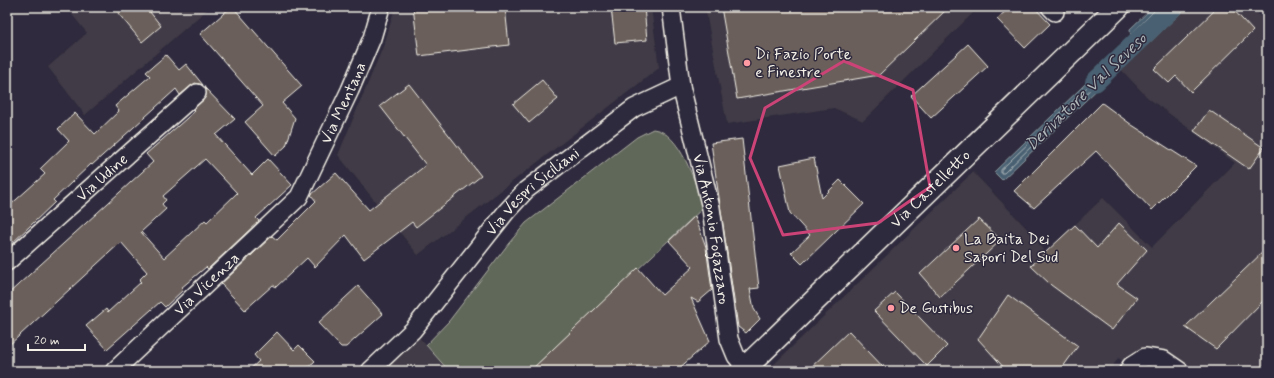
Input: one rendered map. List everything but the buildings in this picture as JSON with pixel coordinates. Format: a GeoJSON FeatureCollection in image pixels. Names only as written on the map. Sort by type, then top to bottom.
{"type":"FeatureCollection","features":[{"type":"Feature","properties":{"kind":"main road","name":"Via Castelletto"},"geometry":{"type":"LineString","coordinates":[[744,369],[1118,7]]}},
{"type":"Feature","properties":{"kind":"street","name":"Via Mentana"},"geometry":{"type":"LineString","coordinates":[[299,197],[361,64],[372,38],[381,7]]}},
{"type":"Feature","properties":{"kind":"street","name":"Via Antonio Fogazzaro"},"geometry":{"type":"LineString","coordinates":[[671,7],[682,86],[711,208],[731,346],[744,369]]}},
{"type":"Feature","properties":{"kind":"street","name":"Via Vespri Siciliani"},"geometry":{"type":"LineString","coordinates":[[370,371],[413,330],[506,212],[526,190],[634,108],[682,86]]}},
{"type":"Feature","properties":{"kind":"street","name":"Via Udine"},"geometry":{"type":"LineString","coordinates":[[7,262],[197,93]]}},
{"type":"Feature","properties":{"kind":"street","name":"Via Vicenza"},"geometry":{"type":"LineString","coordinates":[[114,371],[299,197]]}},
{"type":"Feature","properties":{"kind":"street"},"geometry":{"type":"LineString","coordinates":[[1128,371],[1131,366],[1145,357],[1164,360],[1180,371]]}},
{"type":"Feature","properties":{"kind":"highlighted area"},"geometry":{"type":"Polygon","coordinates":[[[844,61],[913,90],[930,187],[878,223],[783,235],[750,158],[765,108],[844,61]]]}},
{"type":"Feature","properties":{"kind":"shaded area"},"geometry":{"type":"Polygon","coordinates":[[[66,7],[210,7],[85,115],[48,67],[87,33],[66,7]]]}},
{"type":"Feature","properties":{"kind":"shaded area"},"geometry":{"type":"Polygon","coordinates":[[[395,7],[651,7],[659,68],[418,255],[338,155],[385,42],[395,7]]]}},
{"type":"Feature","properties":{"kind":"shaded area"},"geometry":{"type":"Polygon","coordinates":[[[705,7],[967,7],[973,13],[863,121],[834,108],[727,124],[705,7]]]}},
{"type":"Feature","properties":{"kind":"shaded area"},"geometry":{"type":"Polygon","coordinates":[[[1187,7],[1252,7],[1267,24],[1267,371],[1138,371],[1118,358],[1110,371],[767,371],[973,172],[1032,234],[1045,253],[1103,198],[1152,247],[1235,163],[1147,97],[1114,62],[1123,52],[1127,56],[1138,46],[1145,47],[1187,7]]]}},
{"type":"Feature","properties":{"kind":"shaded area"},"geometry":{"type":"Polygon","coordinates":[[[416,334],[449,371],[377,371],[416,334]]]}},
{"type":"Feature","properties":{"kind":"green space"},"geometry":{"type":"Polygon","coordinates":[[[653,129],[663,132],[672,139],[679,149],[686,160],[704,207],[530,371],[449,371],[426,345],[449,321],[509,243],[526,223],[637,137],[653,129]]]}},
{"type":"Feature","properties":{"kind":"water"},"geometry":{"type":"Polygon","coordinates":[[[1153,7],[1187,7],[1145,47],[1138,46],[1127,56],[1123,52],[1123,47],[1131,39],[1130,29],[1153,7]]]}},
{"type":"Feature","properties":{"kind":"water"},"geometry":{"type":"Polygon","coordinates":[[[1109,61],[1114,62],[1117,65],[1103,79],[1105,82],[1002,180],[994,172],[1109,61]]]}},
{"type":"Feature","properties":{"kind":"waterway","name":"Derivatore Val Seveso"},"geometry":{"type":"LineString","coordinates":[[1095,82],[1173,7]]}},
{"type":"Feature","properties":{"kind":"place","name":"Di Fazio Porte e Finestre"},"geometry":{"type":"Point","coordinates":[747,63]}},
{"type":"Feature","properties":{"kind":"place","name":"La Baita Dei Sapori Del Sud"},"geometry":{"type":"Point","coordinates":[956,248]}},
{"type":"Feature","properties":{"kind":"place","name":"De Gustibus"},"geometry":{"type":"Point","coordinates":[891,308]}}]}
